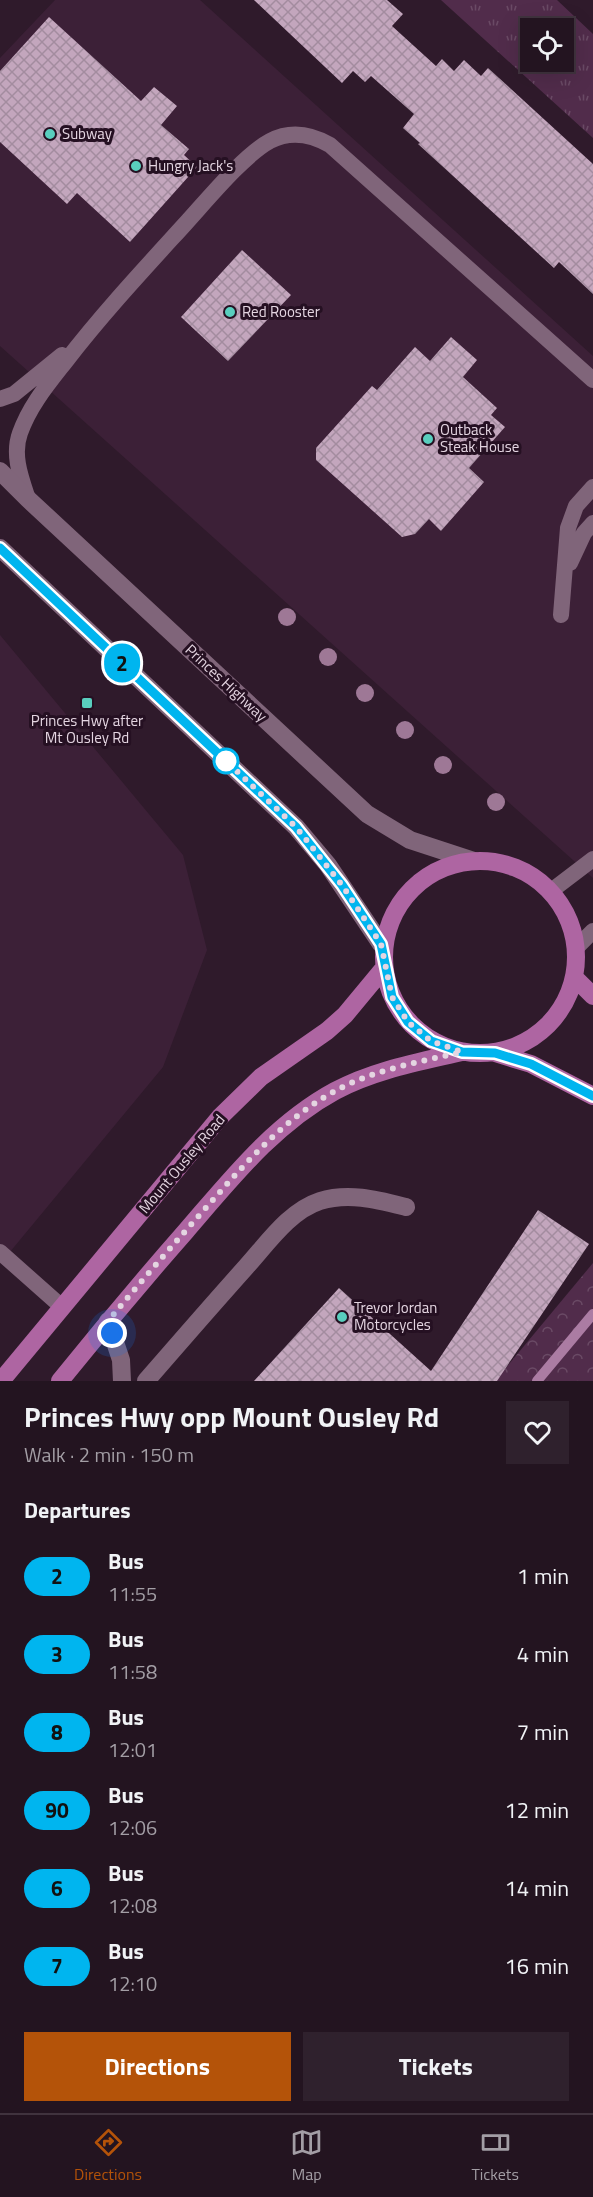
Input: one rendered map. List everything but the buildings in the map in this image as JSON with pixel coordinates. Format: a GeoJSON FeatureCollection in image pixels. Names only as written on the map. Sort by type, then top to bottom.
{"type":"FeatureCollection","features":[{"type":"Feature","properties":{"kind":"main road","name":"Princes Highway"},"geometry":{"type":"LineString","coordinates":[[0,471],[367,814],[410,840],[474,861]]}},
{"type":"Feature","properties":{"kind":"main road"},"geometry":{"type":"LineString","coordinates":[[0,548],[296,827],[342,885],[381,944],[384,968],[392,997],[408,1022],[431,1041],[462,1052]]}},
{"type":"Feature","properties":{"kind":"main road"},"geometry":{"type":"LineString","coordinates":[[381,944],[397,909],[416,884],[443,867],[474,861],[502,863],[528,873],[551,891],[568,917],[576,948],[574,977],[564,1004],[546,1027],[522,1044],[495,1053]]}},
{"type":"Feature","properties":{"kind":"main road","name":"Mount Ousley Road"},"geometry":{"type":"LineString","coordinates":[[1,1381],[220,1117],[261,1077],[327,1031],[345,1015],[384,968]]}},
{"type":"Feature","properties":{"kind":"main road"},"geometry":{"type":"LineString","coordinates":[[574,977],[593,996]]}},
{"type":"Feature","properties":{"kind":"main road"},"geometry":{"type":"LineString","coordinates":[[60,1381],[108,1321],[242,1167],[293,1118],[336,1090],[362,1079],[462,1052],[495,1053],[531,1064],[593,1096]]}},
{"type":"Feature","properties":{"kind":"main road"},"geometry":{"type":"LineString","coordinates":[[146,1381],[203,1314],[297,1212],[321,1200],[336,1197],[365,1197],[406,1207]]}},
{"type":"Feature","properties":{"kind":"main road"},"geometry":{"type":"LineString","coordinates":[[108,1321],[121,1360],[122,1381]]}},
{"type":"Feature","properties":{"kind":"lane"},"geometry":{"type":"LineString","coordinates":[[28,499],[17,466],[19,436],[30,407],[84,337],[247,159],[270,141],[290,134],[314,136],[330,145],[593,380]]}},
{"type":"Feature","properties":{"kind":"lane"},"geometry":{"type":"LineString","coordinates":[[0,399],[14,394],[84,337]]}},
{"type":"Feature","properties":{"kind":"lane"},"geometry":{"type":"LineString","coordinates":[[561,615],[568,528],[576,506],[593,487]]}},
{"type":"Feature","properties":{"kind":"lane"},"geometry":{"type":"LineString","coordinates":[[565,572],[584,532],[593,523]]}},
{"type":"Feature","properties":{"kind":"lane"},"geometry":{"type":"LineString","coordinates":[[551,891],[593,859]]}},
{"type":"Feature","properties":{"kind":"lane"},"geometry":{"type":"LineString","coordinates":[[576,948],[593,931]]}},
{"type":"Feature","properties":{"kind":"lane"},"geometry":{"type":"LineString","coordinates":[[0,1251],[62,1307]]}},
{"type":"Feature","properties":{"kind":"shaded area"},"geometry":{"type":"Polygon","coordinates":[[[55,0],[200,0],[593,356],[593,878],[0,346],[0,58],[55,0]]]}},
{"type":"Feature","properties":{"kind":"shaded area"},"geometry":{"type":"Polygon","coordinates":[[[0,635],[183,855],[207,950],[163,1067],[0,1264],[0,635]]]}},
{"type":"Feature","properties":{"kind":"green space"},"geometry":{"type":"Polygon","coordinates":[[[441,0],[557,0],[593,34],[593,138],[520,72],[574,72],[574,18],[520,18],[520,72],[441,0]]]}},
{"type":"Feature","properties":{"kind":"green space"},"geometry":{"type":"Polygon","coordinates":[[[593,1263],[593,1381],[495,1381],[593,1263]]]}},
{"type":"Feature","properties":{"kind":"waterway"},"geometry":{"type":"LineString","coordinates":[[537,1381],[593,1314]]}},
{"type":"Feature","properties":{"kind":"bus line","name":"2"},"geometry":{"type":"LineString","coordinates":[[0,548],[296,827],[328,865],[381,944],[384,968],[392,997],[408,1022],[431,1041],[462,1052],[495,1053],[531,1064],[593,1096]]}},
{"type":"Feature","properties":{"kind":"place","name":"Subway"},"geometry":{"type":"Point","coordinates":[50,134]}},
{"type":"Feature","properties":{"kind":"place","name":"Hungry Jack's"},"geometry":{"type":"Point","coordinates":[136,166]}},
{"type":"Feature","properties":{"kind":"place","name":"Red Rooster"},"geometry":{"type":"Point","coordinates":[230,312]}},
{"type":"Feature","properties":{"kind":"place","name":"Outback Steak House"},"geometry":{"type":"Point","coordinates":[428,439]}},
{"type":"Feature","properties":{"kind":"place","name":"Princes Hwy after Mt Ousley Rd"},"geometry":{"type":"Point","coordinates":[87,703]}},
{"type":"Feature","properties":{"kind":"place","name":"Trevor Jordan Motorcycles"},"geometry":{"type":"Point","coordinates":[342,1317]}},
{"type":"Feature","properties":{"kind":"route"},"geometry":{"type":"LineString","coordinates":[[112,1333],[108,1321],[242,1167],[285,1124],[336,1090],[369,1076],[462,1052],[431,1041],[408,1022],[392,997],[384,968],[381,944],[342,885],[296,827],[226,761]]}}]}
